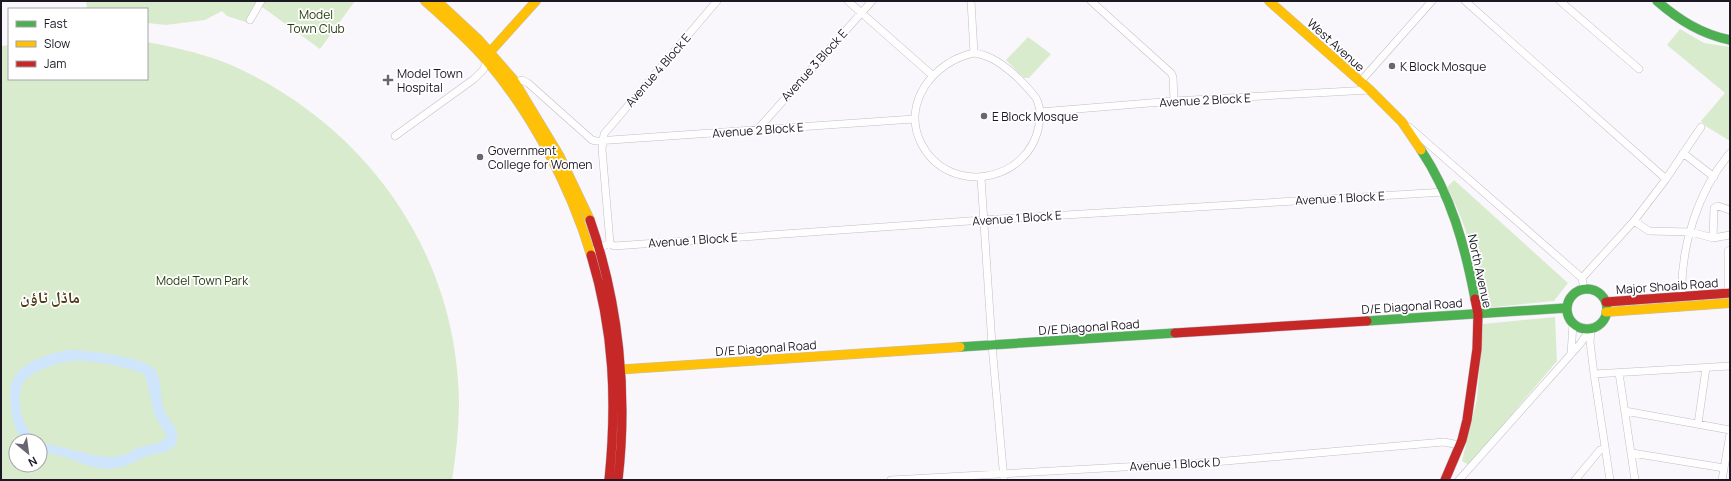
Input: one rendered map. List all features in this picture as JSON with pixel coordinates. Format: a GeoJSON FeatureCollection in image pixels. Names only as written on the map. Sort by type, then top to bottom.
{"type":"FeatureCollection","features":[{"type":"Feature","properties":{"kind":"street"},"geometry":{"type":"LineString","coordinates":[[250,20],[261,1]]}},
{"type":"Feature","properties":{"kind":"street"},"geometry":{"type":"LineString","coordinates":[[425,1],[489,56],[552,159],[595,250]]}},
{"type":"Feature","properties":{"kind":"street"},"geometry":{"type":"LineString","coordinates":[[437,1],[515,82],[567,171],[595,250],[610,339],[617,370],[622,446],[618,480]]}},
{"type":"Feature","properties":{"kind":"street"},"geometry":{"type":"LineString","coordinates":[[395,136],[483,70],[489,56],[536,1]]}},
{"type":"Feature","properties":{"kind":"street","name":"Avenue 4 Block E"},"geometry":{"type":"LineString","coordinates":[[602,141],[606,130],[717,1]]}},
{"type":"Feature","properties":{"kind":"street"},"geometry":{"type":"LineString","coordinates":[[848,1],[932,75]]}},
{"type":"Feature","properties":{"kind":"street","name":"Avenue 3 Block E"},"geometry":{"type":"LineString","coordinates":[[757,130],[872,1]]}},
{"type":"Feature","properties":{"kind":"street"},"geometry":{"type":"LineString","coordinates":[[971,1],[974,53]]}},
{"type":"Feature","properties":{"kind":"street"},"geometry":{"type":"LineString","coordinates":[[1091,1],[1171,73],[1173,77],[1174,101]]}},
{"type":"Feature","properties":{"kind":"street","name":"West Avenue"},"geometry":{"type":"LineString","coordinates":[[1269,1],[1370,90]]}},
{"type":"Feature","properties":{"kind":"street"},"geometry":{"type":"LineString","coordinates":[[1360,82],[1432,1]]}},
{"type":"Feature","properties":{"kind":"street"},"geometry":{"type":"LineString","coordinates":[[1465,1],[1666,178]]}},
{"type":"Feature","properties":{"kind":"street"},"geometry":{"type":"LineString","coordinates":[[1560,1],[1639,69]]}},
{"type":"Feature","properties":{"kind":"street"},"geometry":{"type":"LineString","coordinates":[[1656,1],[1682,21],[1694,28],[1715,38],[1730,40]]}},
{"type":"Feature","properties":{"kind":"street"},"geometry":{"type":"LineString","coordinates":[[974,53],[988,56],[1011,72],[1036,98],[1040,112],[1038,133],[1033,144],[1022,158],[1007,170],[981,178],[955,174],[934,161],[920,141],[914,119],[919,100],[932,75],[955,58],[974,53]]}},
{"type":"Feature","properties":{"kind":"street"},"geometry":{"type":"LineString","coordinates":[[515,82],[522,80],[528,83],[592,140],[602,141],[610,243],[595,250]]}},
{"type":"Feature","properties":{"kind":"street","name":"Avenue 2 Block E"},"geometry":{"type":"LineString","coordinates":[[1040,112],[1174,101],[1370,90]]}},
{"type":"Feature","properties":{"kind":"street","name":"North Avenue"},"geometry":{"type":"LineString","coordinates":[[1370,90],[1402,122],[1428,162],[1445,192],[1466,254],[1478,314],[1472,394],[1465,431],[1445,480]]}},
{"type":"Feature","properties":{"kind":"street","name":"Avenue 2 Block E"},"geometry":{"type":"LineString","coordinates":[[602,141],[914,119]]}},
{"type":"Feature","properties":{"kind":"street"},"geometry":{"type":"LineString","coordinates":[[1402,122],[1582,278],[1584,289]]}},
{"type":"Feature","properties":{"kind":"street"},"geometry":{"type":"LineString","coordinates":[[1582,278],[1634,221],[1701,127]]}},
{"type":"Feature","properties":{"kind":"street"},"geometry":{"type":"LineString","coordinates":[[1683,153],[1714,177]]}},
{"type":"Feature","properties":{"kind":"street"},"geometry":{"type":"LineString","coordinates":[[1682,297],[1681,279],[1684,254],[1701,202],[1714,177],[1730,153]]}},
{"type":"Feature","properties":{"kind":"street"},"geometry":{"type":"LineString","coordinates":[[981,178],[992,345],[1004,477]]}},
{"type":"Feature","properties":{"kind":"street","name":"Avenue 1 Block E"},"geometry":{"type":"LineString","coordinates":[[610,243],[614,246],[983,220],[1445,192]]}},
{"type":"Feature","properties":{"kind":"street"},"geometry":{"type":"LineString","coordinates":[[1713,238],[1714,208],[1718,206],[1730,210]]}},
{"type":"Feature","properties":{"kind":"street"},"geometry":{"type":"LineString","coordinates":[[1634,221],[1649,231],[1691,232],[1713,238],[1730,235]]}},
{"type":"Feature","properties":{"kind":"street"},"geometry":{"type":"LineString","coordinates":[[1729,293],[1728,251],[1730,250]]}},
{"type":"Feature","properties":{"kind":"street"},"geometry":{"type":"LineString","coordinates":[[1584,289],[1595,290],[1606,302],[1606,312],[1601,323],[1591,328],[1584,329],[1573,324],[1569,319],[1566,308],[1570,298],[1574,294],[1584,289]]}},
{"type":"Feature","properties":{"kind":"street","name":"Major Shoaib Road"},"geometry":{"type":"LineString","coordinates":[[1606,302],[1729,293]]}},
{"type":"Feature","properties":{"kind":"street","name":"Major Shoaib Road"},"geometry":{"type":"LineString","coordinates":[[1606,312],[1730,303]]}},
{"type":"Feature","properties":{"kind":"street","name":"D/E Diagonal Road"},"geometry":{"type":"LineString","coordinates":[[617,370],[1566,308]]}},
{"type":"Feature","properties":{"kind":"street"},"geometry":{"type":"LineString","coordinates":[[1571,354],[1573,324]]}},
{"type":"Feature","properties":{"kind":"street"},"geometry":{"type":"LineString","coordinates":[[1459,480],[1571,354],[1591,328]]}},
{"type":"Feature","properties":{"kind":"street"},"geometry":{"type":"LineString","coordinates":[[1591,328],[1590,342],[1610,480]]}},
{"type":"Feature","properties":{"kind":"street"},"geometry":{"type":"LineString","coordinates":[[1594,374],[1730,366]]}},
{"type":"Feature","properties":{"kind":"street"},"geometry":{"type":"LineString","coordinates":[[1698,424],[1706,368]]}},
{"type":"Feature","properties":{"kind":"street"},"geometry":{"type":"LineString","coordinates":[[609,480],[613,445],[617,370]]}},
{"type":"Feature","properties":{"kind":"street"},"geometry":{"type":"LineString","coordinates":[[1619,373],[1635,480]]}},
{"type":"Feature","properties":{"kind":"street"},"geometry":{"type":"LineString","coordinates":[[1625,411],[1730,430]]}},
{"type":"Feature","properties":{"kind":"street"},"geometry":{"type":"LineString","coordinates":[[1722,480],[1730,434]]}},
{"type":"Feature","properties":{"kind":"street","name":"Avenue 1 Block D"},"geometry":{"type":"LineString","coordinates":[[891,480],[1004,477],[1214,462],[1444,442],[1460,444]]}},
{"type":"Feature","properties":{"kind":"street"},"geometry":{"type":"LineString","coordinates":[[1574,480],[1600,450],[1605,449]]}},
{"type":"Feature","properties":{"kind":"street"},"geometry":{"type":"LineString","coordinates":[[1632,453],[1724,468]]}},
{"type":"Feature","properties":{"kind":"green space","name":"Model Town Club"},"geometry":{"type":"Polygon","coordinates":[[[86,1],[355,1],[320,49],[258,4],[252,24],[227,16],[222,11],[205,20],[166,25],[148,23],[148,8],[87,8],[86,1]]]}},
{"type":"Feature","properties":{"kind":"green space"},"geometry":{"type":"Polygon","coordinates":[[[1680,29],[1704,43],[1730,47],[1730,141],[1707,127],[1701,121],[1725,93],[1667,45],[1680,29]]]}},
{"type":"Feature","properties":{"kind":"green space"},"geometry":{"type":"Polygon","coordinates":[[[1028,37],[1051,54],[1029,78],[1024,78],[1006,60],[1028,37]]]}},
{"type":"Feature","properties":{"kind":"green space","name":"Model Town Park"},"geometry":{"type":"Polygon","coordinates":[[[148,42],[182,49],[229,64],[287,95],[329,127],[366,163],[398,204],[423,248],[442,297],[454,348],[459,412],[452,480],[1,480],[1,46],[8,45],[8,80],[148,80],[148,42]]]}},
{"type":"Feature","properties":{"kind":"green space"},"geometry":{"type":"Polygon","coordinates":[[[1454,180],[1568,283],[1554,301],[1485,308],[1471,246],[1447,187],[1454,180]]]}},
{"type":"Feature","properties":{"kind":"green space"},"geometry":{"type":"Polygon","coordinates":[[[1555,317],[1557,361],[1469,465],[1462,461],[1477,399],[1483,324],[1555,317]]]}},
{"type":"Feature","properties":{"kind":"water"},"geometry":{"type":"Polygon","coordinates":[[[69,350],[89,351],[129,358],[151,366],[156,371],[158,376],[164,410],[175,427],[177,439],[172,449],[149,455],[122,467],[109,469],[94,467],[56,454],[48,453],[48,444],[97,456],[113,457],[125,455],[135,449],[160,442],[166,438],[166,434],[155,416],[145,375],[130,369],[98,362],[72,361],[53,365],[34,374],[24,381],[20,396],[21,413],[24,422],[31,433],[18,433],[14,423],[11,407],[10,389],[12,382],[21,369],[28,364],[53,353],[69,350]]]}},
{"type":"Feature","properties":{"kind":"traffic: fast"},"geometry":{"type":"LineString","coordinates":[[1657,1],[1682,20],[1700,30],[1730,40]]}},
{"type":"Feature","properties":{"kind":"traffic: fast"},"geometry":{"type":"LineString","coordinates":[[1421,150],[1441,185],[1456,222],[1467,260],[1475,299]]}},
{"type":"Feature","properties":{"kind":"traffic: fast"},"geometry":{"type":"LineString","coordinates":[[1583,289],[1591,289],[1598,292],[1604,298],[1607,309],[1604,320],[1598,326],[1591,329],[1583,329],[1576,326],[1570,320],[1567,313],[1567,305],[1570,298],[1576,292],[1583,289]]}},
{"type":"Feature","properties":{"kind":"traffic: fast"},"geometry":{"type":"LineString","coordinates":[[1367,321],[1566,308]]}},
{"type":"Feature","properties":{"kind":"traffic: fast"},"geometry":{"type":"LineString","coordinates":[[960,347],[1175,333]]}},
{"type":"Feature","properties":{"kind":"traffic: slow"},"geometry":{"type":"LineString","coordinates":[[425,1],[479,52],[519,103],[534,127],[561,178],[573,204],[591,255]]}},
{"type":"Feature","properties":{"kind":"traffic: slow"},"geometry":{"type":"LineString","coordinates":[[437,1],[479,40],[513,79],[559,155],[590,220]]}},
{"type":"Feature","properties":{"kind":"traffic: slow"},"geometry":{"type":"LineString","coordinates":[[488,57],[490,52],[536,1]]}},
{"type":"Feature","properties":{"kind":"traffic: slow"},"geometry":{"type":"LineString","coordinates":[[1269,1],[1370,90],[1402,122],[1421,150]]}},
{"type":"Feature","properties":{"kind":"traffic: slow"},"geometry":{"type":"LineString","coordinates":[[1606,312],[1730,303]]}},
{"type":"Feature","properties":{"kind":"traffic: slow"},"geometry":{"type":"LineString","coordinates":[[613,370],[960,347]]}},
{"type":"Feature","properties":{"kind":"traffic: jam"},"geometry":{"type":"LineString","coordinates":[[590,220],[608,283],[619,348],[622,414],[618,480]]}},
{"type":"Feature","properties":{"kind":"traffic: jam"},"geometry":{"type":"LineString","coordinates":[[591,255],[605,311],[612,366],[613,422],[609,480]]}},
{"type":"Feature","properties":{"kind":"traffic: jam"},"geometry":{"type":"LineString","coordinates":[[1606,302],[1730,293]]}},
{"type":"Feature","properties":{"kind":"traffic: jam"},"geometry":{"type":"LineString","coordinates":[[1445,480],[1462,440],[1467,420],[1477,349],[1478,314],[1475,299]]}},
{"type":"Feature","properties":{"kind":"traffic: jam"},"geometry":{"type":"LineString","coordinates":[[1175,333],[1367,321]]}},
{"type":"Feature","properties":{"kind":"place","name":"K Block Mosque"},"geometry":{"type":"Point","coordinates":[1392,66]}},
{"type":"Feature","properties":{"kind":"place","name":"Model Town Hospital"},"geometry":{"type":"Point","coordinates":[388,80]}},
{"type":"Feature","properties":{"kind":"place","name":"E Block Mosque"},"geometry":{"type":"Point","coordinates":[984,116]}},
{"type":"Feature","properties":{"kind":"place","name":"Government College for Women"},"geometry":{"type":"Point","coordinates":[480,157]}},
{"type":"Feature","properties":{"kind":"district","name":"ماڈل ٹاؤن"},"geometry":{"type":"Point","coordinates":[50,297]}}]}
